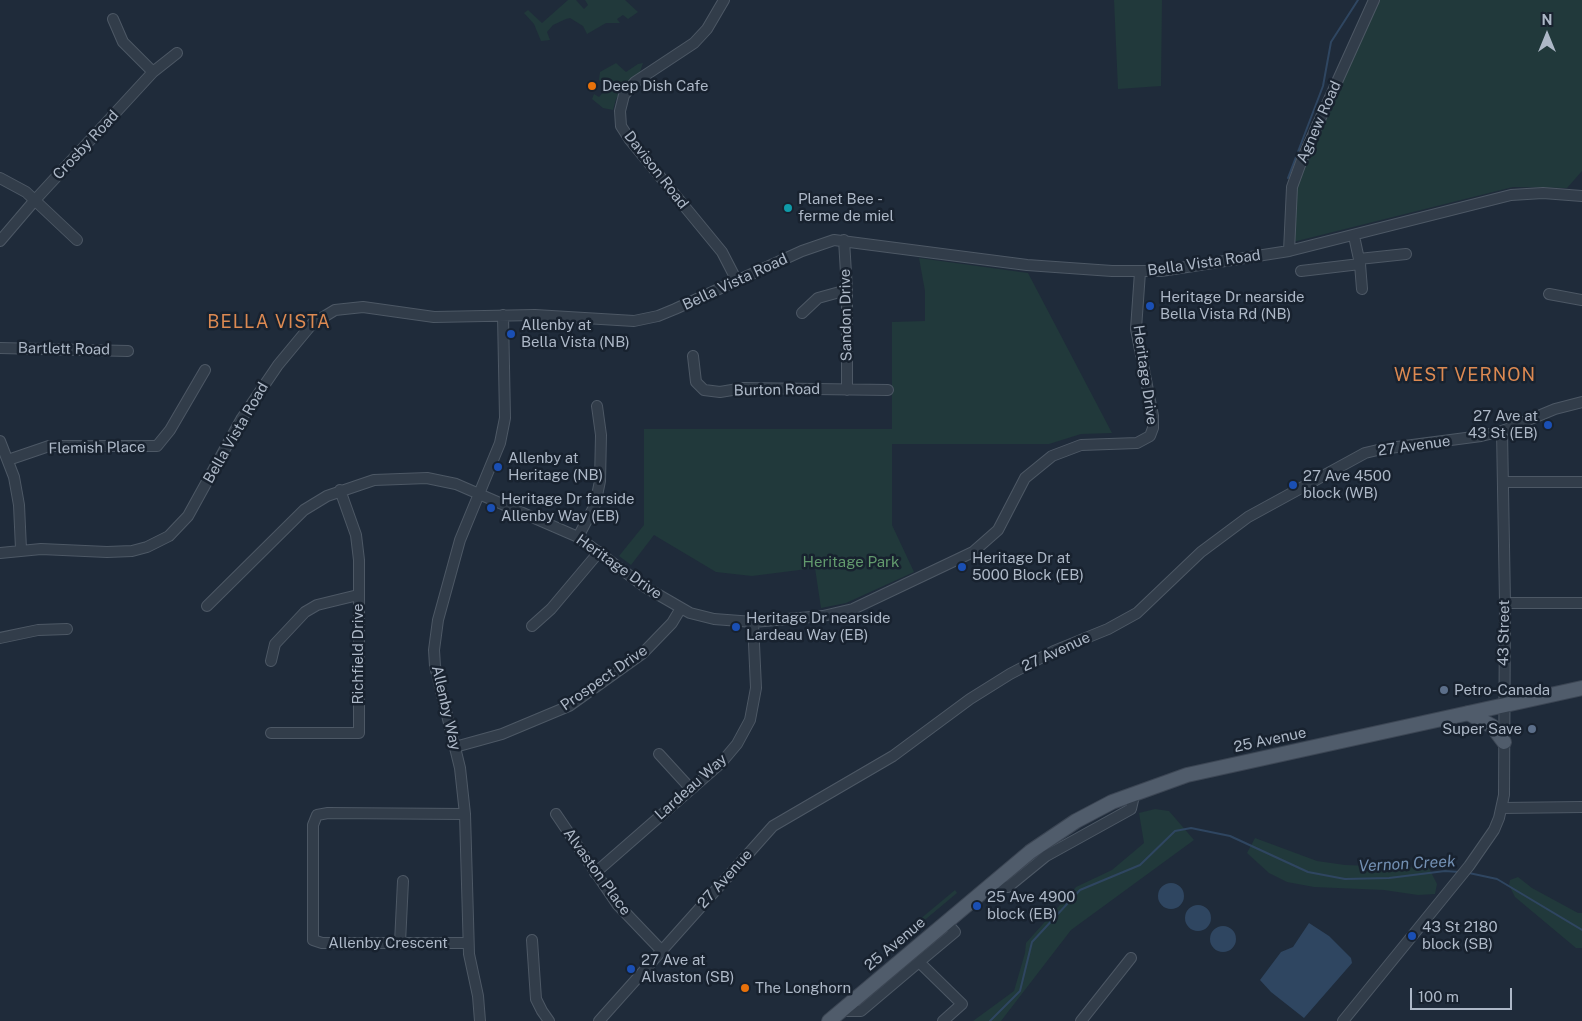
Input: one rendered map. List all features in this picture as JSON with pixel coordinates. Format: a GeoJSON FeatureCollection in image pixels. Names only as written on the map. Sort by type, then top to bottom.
{"type":"FeatureCollection","features":[{"type":"Feature","properties":{"kind":"main road","name":"25 Avenue"},"geometry":{"type":"LineString","coordinates":[[829,1021],[990,884],[1037,847],[1076,821],[1112,802],[1155,784],[1187,775],[1582,688]]}},
{"type":"Feature","properties":{"kind":"main road"},"geometry":{"type":"LineString","coordinates":[[1468,713],[1492,726],[1504,742]]}},
{"type":"Feature","properties":{"kind":"street","name":"Davison Road"},"geometry":{"type":"LineString","coordinates":[[724,0],[707,30],[694,43],[635,82],[624,96],[620,111],[621,126],[630,140],[722,252],[737,281]]}},
{"type":"Feature","properties":{"kind":"street","name":"Agnew Road"},"geometry":{"type":"LineString","coordinates":[[1289,251],[1292,187],[1302,157],[1374,0]]}},
{"type":"Feature","properties":{"kind":"street"},"geometry":{"type":"LineString","coordinates":[[113,19],[122,42],[153,72]]}},
{"type":"Feature","properties":{"kind":"street","name":"Crosby Road"},"geometry":{"type":"LineString","coordinates":[[0,241],[34,200],[153,72],[177,53]]}},
{"type":"Feature","properties":{"kind":"street"},"geometry":{"type":"LineString","coordinates":[[0,178],[26,192],[77,240]]}},
{"type":"Feature","properties":{"kind":"street","name":"Bella Vista Road"},"geometry":{"type":"LineString","coordinates":[[0,553],[21,549],[132,550],[159,543],[169,536],[188,516],[196,504],[233,432],[253,399],[307,328],[327,313],[354,307],[434,317],[503,315],[644,320],[675,309],[821,243],[844,240],[1010,263],[1140,272],[1180,269],[1289,251],[1511,195],[1544,193],[1582,196]]}},
{"type":"Feature","properties":{"kind":"street"},"geometry":{"type":"LineString","coordinates":[[1354,236],[1360,261],[1362,289]]}},
{"type":"Feature","properties":{"kind":"street","name":"Sandon Drive"},"geometry":{"type":"LineString","coordinates":[[844,240],[847,290],[847,390]]}},
{"type":"Feature","properties":{"kind":"street"},"geometry":{"type":"LineString","coordinates":[[1300,271],[1406,254]]}},
{"type":"Feature","properties":{"kind":"street","name":"Heritage Drive"},"geometry":{"type":"LineString","coordinates":[[207,606],[304,510],[340,490],[374,480],[427,478],[449,482],[478,493],[578,537],[644,588],[690,613],[714,619],[753,622],[823,616],[853,609],[974,552],[998,530],[1025,478],[1052,456],[1081,445],[1138,443],[1147,440],[1152,432],[1154,423],[1137,342],[1140,272]]}},
{"type":"Feature","properties":{"kind":"street"},"geometry":{"type":"LineString","coordinates":[[802,313],[818,298],[847,290]]}},
{"type":"Feature","properties":{"kind":"street"},"geometry":{"type":"LineString","coordinates":[[1549,294],[1582,300]]}},
{"type":"Feature","properties":{"kind":"street","name":"Allenby Way"},"geometry":{"type":"LineString","coordinates":[[480,1021],[478,996],[468,943],[465,814],[455,747],[435,666],[434,650],[438,620],[460,540],[500,443],[505,418],[503,315]]}},
{"type":"Feature","properties":{"kind":"street","name":"Bartlett Road"},"geometry":{"type":"LineString","coordinates":[[0,348],[128,350]]}},
{"type":"Feature","properties":{"kind":"street","name":"Burton Road"},"geometry":{"type":"LineString","coordinates":[[692,356],[696,382],[704,390],[720,392],[744,388],[888,390]]}},
{"type":"Feature","properties":{"kind":"street","name":"Flemish Place"},"geometry":{"type":"LineString","coordinates":[[8,460],[49,446],[156,446],[170,430],[204,370]]}},
{"type":"Feature","properties":{"kind":"street","name":"27 Avenue"},"geometry":{"type":"LineString","coordinates":[[599,1021],[773,826],[893,756],[970,699],[1010,674],[1054,651],[1124,622],[1138,613],[1202,552],[1248,517],[1366,453],[1382,449],[1481,436],[1502,431],[1556,409],[1582,402]]}},
{"type":"Feature","properties":{"kind":"street"},"geometry":{"type":"LineString","coordinates":[[578,537],[595,505],[600,481],[601,435],[597,406]]}},
{"type":"Feature","properties":{"kind":"street","name":"43 Street"},"geometry":{"type":"LineString","coordinates":[[1343,1021],[1469,866],[1494,830],[1502,808],[1505,603],[1502,431]]}},
{"type":"Feature","properties":{"kind":"street"},"geometry":{"type":"LineString","coordinates":[[0,441],[14,477],[19,505],[21,549]]}},
{"type":"Feature","properties":{"kind":"street"},"geometry":{"type":"LineString","coordinates":[[1503,482],[1582,482]]}},
{"type":"Feature","properties":{"kind":"street","name":"Richfield Drive"},"geometry":{"type":"LineString","coordinates":[[271,733],[359,733],[359,560],[356,535],[340,490]]}},
{"type":"Feature","properties":{"kind":"street"},"geometry":{"type":"LineString","coordinates":[[532,626],[551,609],[599,552]]}},
{"type":"Feature","properties":{"kind":"street"},"geometry":{"type":"LineString","coordinates":[[271,661],[276,644],[305,612],[317,605],[358,594]]}},
{"type":"Feature","properties":{"kind":"street"},"geometry":{"type":"LineString","coordinates":[[1505,603],[1582,603]]}},
{"type":"Feature","properties":{"kind":"street","name":"Prospect Drive"},"geometry":{"type":"LineString","coordinates":[[455,747],[502,734],[569,706],[643,653],[672,623],[681,608]]}},
{"type":"Feature","properties":{"kind":"street","name":"Lardeau Way"},"geometry":{"type":"LineString","coordinates":[[595,873],[691,789],[727,756],[737,744],[750,720],[756,688],[753,622]]}},
{"type":"Feature","properties":{"kind":"street"},"geometry":{"type":"LineString","coordinates":[[0,638],[38,630],[67,630]]}},
{"type":"Feature","properties":{"kind":"street"},"geometry":{"type":"LineString","coordinates":[[659,754],[691,789]]}},
{"type":"Feature","properties":{"kind":"street"},"geometry":{"type":"LineString","coordinates":[[990,884],[1008,887],[1046,856],[1130,809],[1134,796]]}},
{"type":"Feature","properties":{"kind":"street"},"geometry":{"type":"LineString","coordinates":[[1502,808],[1582,808]]}},
{"type":"Feature","properties":{"kind":"street","name":"Allenby Crescent"},"geometry":{"type":"LineString","coordinates":[[465,814],[328,812],[317,815],[313,825],[313,940],[322,943],[468,943]]}},
{"type":"Feature","properties":{"kind":"street","name":"Alvaston Place"},"geometry":{"type":"LineString","coordinates":[[556,814],[617,904],[661,950]]}},
{"type":"Feature","properties":{"kind":"street"},"geometry":{"type":"LineString","coordinates":[[400,943],[403,881]]}},
{"type":"Feature","properties":{"kind":"street","name":"25 Avenue"},"geometry":{"type":"LineString","coordinates":[[841,1011],[861,1011],[955,932],[946,922]]}},
{"type":"Feature","properties":{"kind":"street"},"geometry":{"type":"LineString","coordinates":[[532,940],[536,998],[542,1011],[550,1021]]}},
{"type":"Feature","properties":{"kind":"street"},"geometry":{"type":"LineString","coordinates":[[1081,1021],[1131,958]]}},
{"type":"Feature","properties":{"kind":"street","name":"25 Avenue"},"geometry":{"type":"LineString","coordinates":[[919,962],[962,1004],[943,1021]]}},
{"type":"Feature","properties":{"kind":"green space"},"geometry":{"type":"Polygon","coordinates":[[[568,0],[576,0],[584,9],[588,5],[585,0],[625,0],[638,12],[628,19],[623,15],[617,19],[620,23],[606,23],[587,34],[583,26],[570,18],[566,19],[553,25],[547,32],[550,40],[541,41],[534,24],[524,13],[528,10],[542,23],[568,0]]]}},
{"type":"Feature","properties":{"kind":"green space"},"geometry":{"type":"Polygon","coordinates":[[[1114,0],[1162,0],[1161,86],[1118,89],[1114,0]]]}},
{"type":"Feature","properties":{"kind":"green space"},"geometry":{"type":"Polygon","coordinates":[[[1375,0],[1582,0],[1582,171],[1567,188],[1513,187],[1289,243],[1294,188],[1375,0]]]}},
{"type":"Feature","properties":{"kind":"green space"},"geometry":{"type":"Polygon","coordinates":[[[616,63],[626,72],[643,63],[640,72],[631,79],[616,99],[613,110],[603,108],[592,99],[594,94],[599,97],[607,88],[599,80],[600,72],[616,63]]]}},
{"type":"Feature","properties":{"kind":"green space","name":"Heritage Park"},"geometry":{"type":"Polygon","coordinates":[[[919,258],[1028,273],[1112,433],[1081,434],[1049,444],[892,444],[892,525],[914,572],[846,603],[821,608],[815,568],[752,576],[716,572],[654,535],[631,565],[619,556],[644,525],[644,429],[892,429],[892,322],[925,321],[925,291],[919,258]]]}},
{"type":"Feature","properties":{"kind":"green space"},"geometry":{"type":"Polygon","coordinates":[[[1155,809],[1169,811],[1194,840],[1071,930],[1001,1021],[973,1021],[1014,991],[1026,943],[1076,887],[1112,870],[1144,843],[1139,813],[1155,809]]]}},
{"type":"Feature","properties":{"kind":"green space"},"geometry":{"type":"Polygon","coordinates":[[[1255,838],[1317,861],[1345,865],[1429,868],[1437,884],[1435,894],[1418,895],[1384,890],[1314,887],[1287,882],[1269,873],[1247,853],[1255,838]]]}},
{"type":"Feature","properties":{"kind":"green space"},"geometry":{"type":"Polygon","coordinates":[[[1518,877],[1532,888],[1578,913],[1582,913],[1582,948],[1576,948],[1515,897],[1509,885],[1510,880],[1518,877]]]}},
{"type":"Feature","properties":{"kind":"green space"},"geometry":{"type":"Polygon","coordinates":[[[955,890],[957,893],[896,944],[895,940],[955,890]]]}},
{"type":"Feature","properties":{"kind":"water"},"geometry":{"type":"Polygon","coordinates":[[[1171,883],[1180,887],[1184,896],[1180,905],[1171,909],[1162,905],[1158,896],[1162,887],[1171,883]]]}},
{"type":"Feature","properties":{"kind":"water"},"geometry":{"type":"Polygon","coordinates":[[[1198,905],[1207,909],[1211,918],[1207,927],[1198,931],[1189,927],[1185,918],[1189,909],[1198,905]]]}},
{"type":"Feature","properties":{"kind":"water"},"geometry":{"type":"Polygon","coordinates":[[[1309,923],[1329,936],[1351,958],[1352,963],[1304,1018],[1271,992],[1260,980],[1281,952],[1293,947],[1309,923]]]}},
{"type":"Feature","properties":{"kind":"water"},"geometry":{"type":"Polygon","coordinates":[[[1223,926],[1232,930],[1236,939],[1232,948],[1223,952],[1214,948],[1210,939],[1214,930],[1223,926]]]}},
{"type":"Feature","properties":{"kind":"waterway"},"geometry":{"type":"LineString","coordinates":[[1288,178],[1323,86],[1331,42],[1358,0]]}},
{"type":"Feature","properties":{"kind":"waterway","name":"Vernon Creek"},"geometry":{"type":"LineString","coordinates":[[990,1021],[1020,991],[1032,942],[1080,890],[1140,865],[1175,831],[1191,828],[1230,836],[1308,872],[1345,879],[1389,878],[1445,871],[1459,872]]}},
{"type":"Feature","properties":{"kind":"waterway","name":"Vernon Creek"},"geometry":{"type":"LineString","coordinates":[[1469,873],[1497,879],[1582,930]]}},
{"type":"Feature","properties":{"kind":"place","name":"Deep Dish Cafe"},"geometry":{"type":"Point","coordinates":[592,86]}},
{"type":"Feature","properties":{"kind":"place","name":"Planet Bee - ferme de miel"},"geometry":{"type":"Point","coordinates":[788,208]}},
{"type":"Feature","properties":{"kind":"place","name":"Heritage Dr nearside Bella Vista Rd (NB)"},"geometry":{"type":"Point","coordinates":[1150,306]}},
{"type":"Feature","properties":{"kind":"place","name":"Allenby at Bella Vista (NB)"},"geometry":{"type":"Point","coordinates":[511,334]}},
{"type":"Feature","properties":{"kind":"place","name":"27 Ave at 43 St (EB)"},"geometry":{"type":"Point","coordinates":[1548,425]}},
{"type":"Feature","properties":{"kind":"place","name":"Allenby at Heritage (NB)"},"geometry":{"type":"Point","coordinates":[498,467]}},
{"type":"Feature","properties":{"kind":"place","name":"27 Ave 4500 block (WB)"},"geometry":{"type":"Point","coordinates":[1293,485]}},
{"type":"Feature","properties":{"kind":"place","name":"Heritage Dr farside Allenby Way (EB)"},"geometry":{"type":"Point","coordinates":[491,508]}},
{"type":"Feature","properties":{"kind":"place","name":"Heritage Dr at 5000 Block (EB)"},"geometry":{"type":"Point","coordinates":[962,567]}},
{"type":"Feature","properties":{"kind":"place","name":"Heritage Dr nearside Lardeau Way (EB)"},"geometry":{"type":"Point","coordinates":[736,627]}},
{"type":"Feature","properties":{"kind":"place","name":"Petro-Canada"},"geometry":{"type":"Point","coordinates":[1444,690]}},
{"type":"Feature","properties":{"kind":"place","name":"Super Save"},"geometry":{"type":"Point","coordinates":[1532,729]}},
{"type":"Feature","properties":{"kind":"place","name":"25 Ave 4900 block (EB)"},"geometry":{"type":"Point","coordinates":[977,906]}},
{"type":"Feature","properties":{"kind":"place","name":"43 St 2180 block (SB)"},"geometry":{"type":"Point","coordinates":[1412,936]}},
{"type":"Feature","properties":{"kind":"place","name":"27 Ave at Alvaston (SB)"},"geometry":{"type":"Point","coordinates":[631,969]}},
{"type":"Feature","properties":{"kind":"place","name":"The Longhorn"},"geometry":{"type":"Point","coordinates":[745,988]}},
{"type":"Feature","properties":{"kind":"district","name":"BELLA VISTA"},"geometry":{"type":"Point","coordinates":[269,322]}},
{"type":"Feature","properties":{"kind":"district","name":"WEST VERNON"},"geometry":{"type":"Point","coordinates":[1465,375]}}]}
